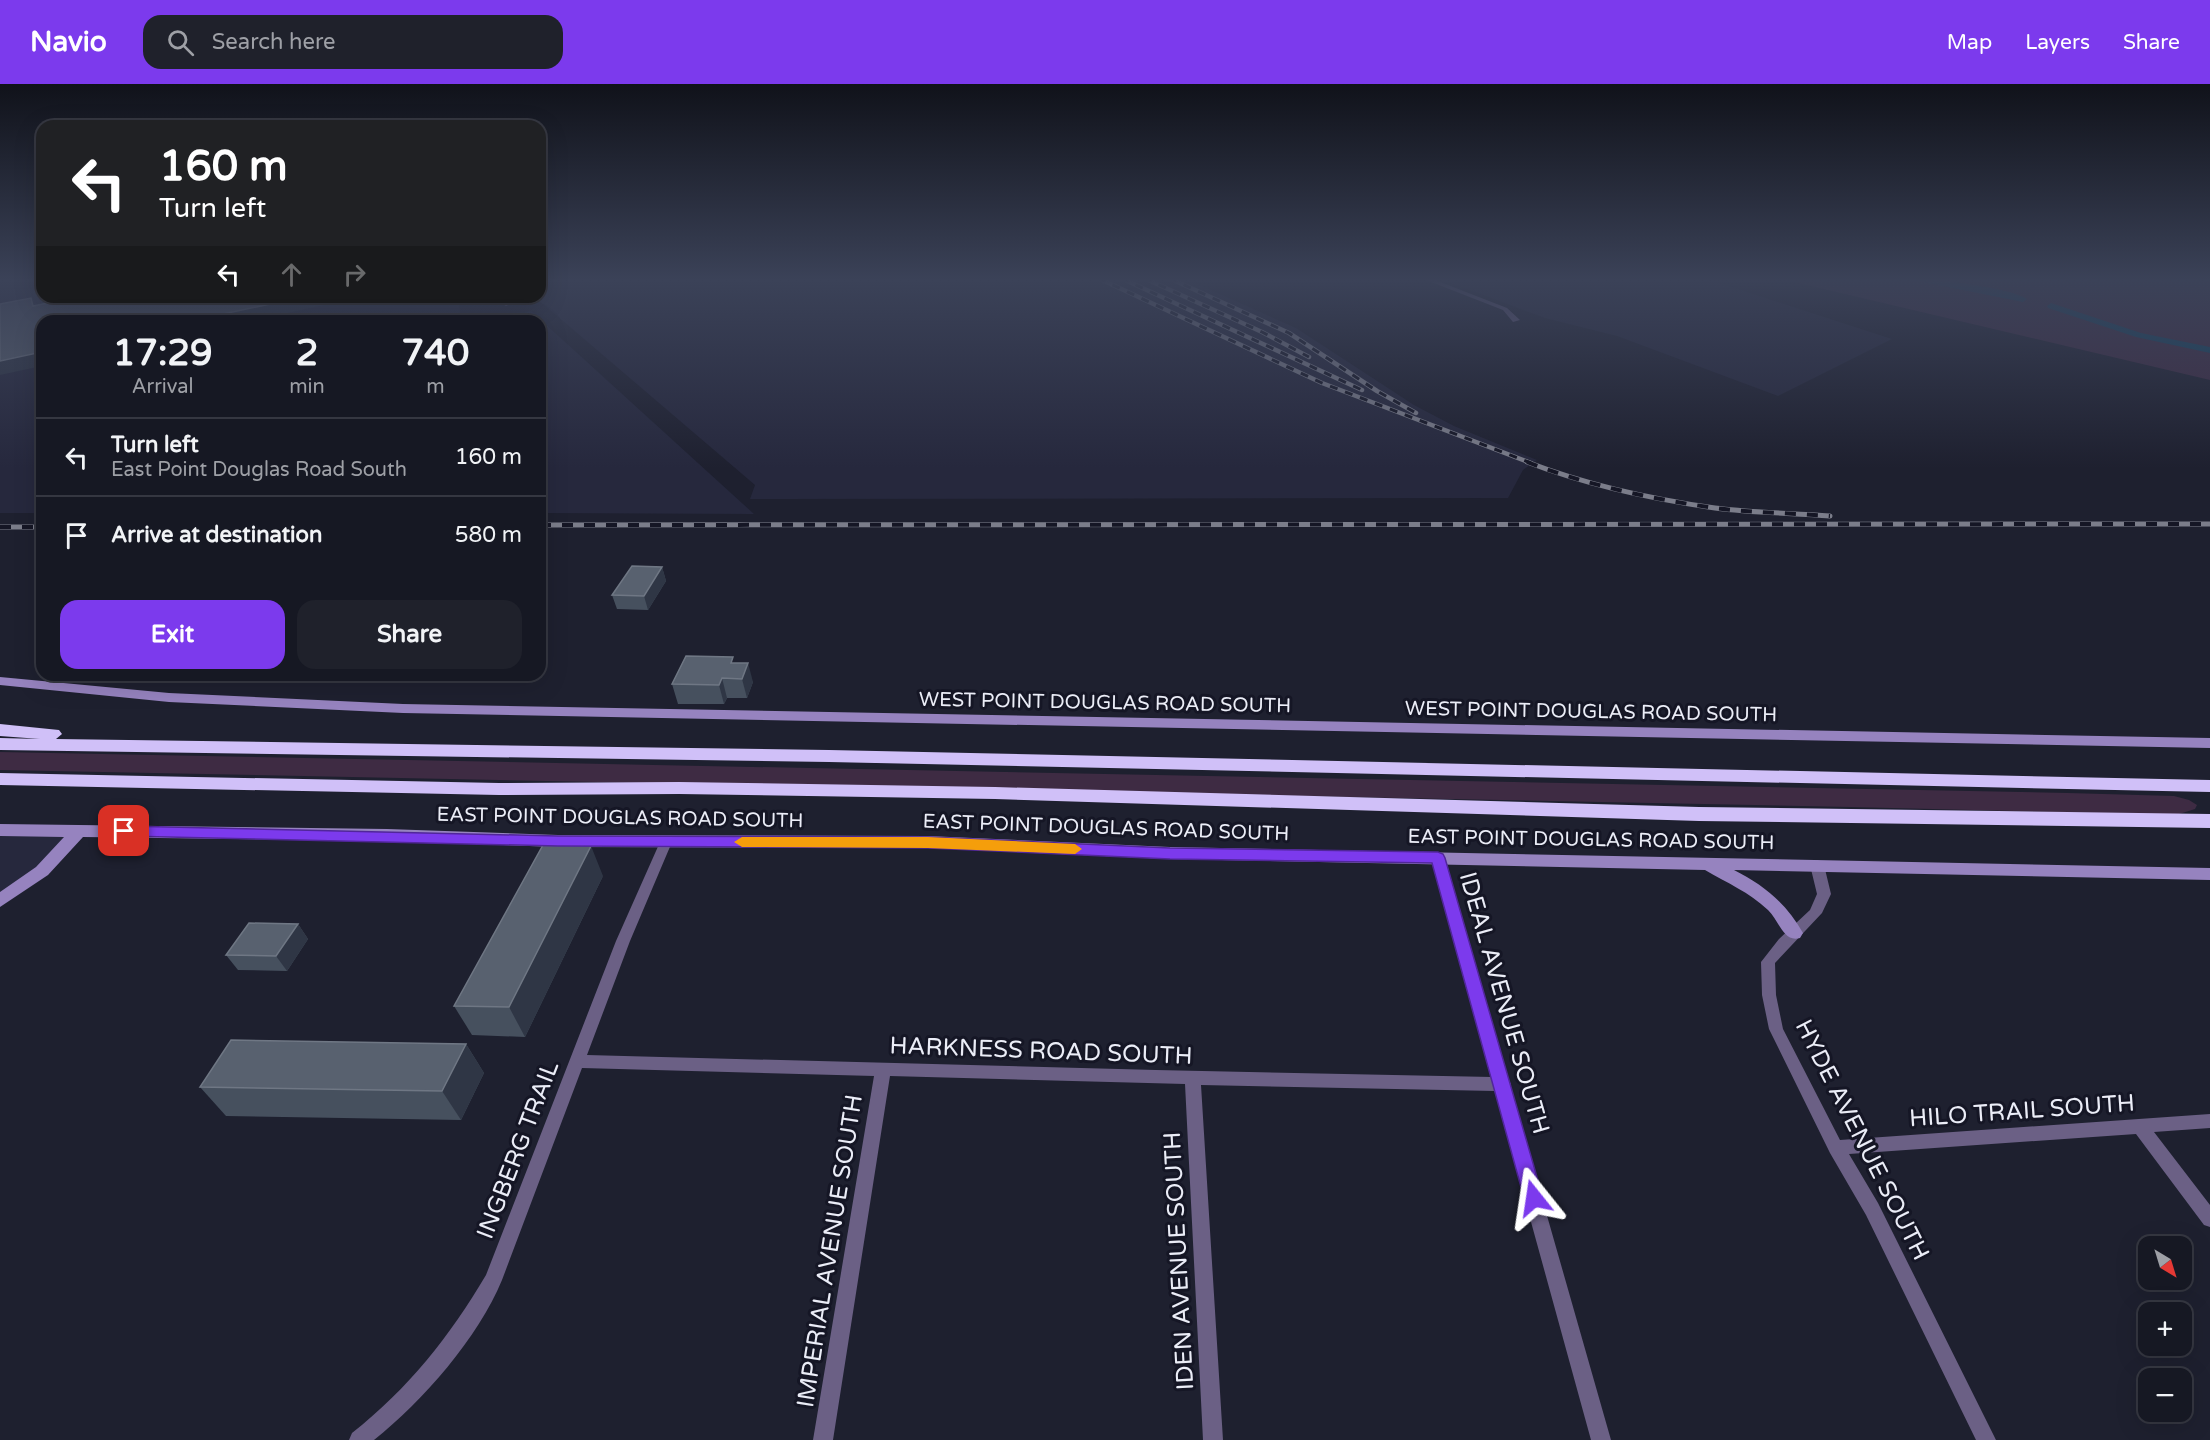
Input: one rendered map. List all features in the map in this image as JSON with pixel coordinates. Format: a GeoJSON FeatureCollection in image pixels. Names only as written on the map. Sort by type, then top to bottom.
{"type":"FeatureCollection","features":[{"type":"Feature","properties":{"kind":"highway"},"geometry":{"type":"LineString","coordinates":[[0,730],[231,747]]}},
{"type":"Feature","properties":{"kind":"highway"},"geometry":{"type":"LineString","coordinates":[[0,744],[1054,760],[2210,786]]}},
{"type":"Feature","properties":{"kind":"highway"},"geometry":{"type":"LineString","coordinates":[[4,780],[487,789],[679,788],[972,792],[1699,814],[2210,821]]}},
{"type":"Feature","properties":{"kind":"street","name":"WEST POINT DOUGLAS ROAD SOUTH"},"geometry":{"type":"LineString","coordinates":[[0,681],[222,702],[449,711],[1259,726],[1436,727],[2210,743]]}},
{"type":"Feature","properties":{"kind":"street","name":"EAST POINT DOUGLAS ROAD SOUTH"},"geometry":{"type":"LineString","coordinates":[[0,830],[666,842],[928,842],[1170,853],[2210,874]]}},
{"type":"Feature","properties":{"kind":"street"},"geometry":{"type":"LineString","coordinates":[[0,901],[42,872],[80,830]]}},
{"type":"Feature","properties":{"kind":"street","name":"INGBERG TRAIL"},"geometry":{"type":"LineString","coordinates":[[359,1440],[398,1406],[440,1362],[471,1318],[493,1280],[579,1061],[623,941],[666,842]]}},
{"type":"Feature","properties":{"kind":"street","name":"IDEAL AVENUE SOUTH"},"geometry":{"type":"LineString","coordinates":[[1438,858],[1601,1440]]}},
{"type":"Feature","properties":{"kind":"street"},"geometry":{"type":"LineString","coordinates":[[1705,863],[1749,885],[1776,907],[1794,933]]}},
{"type":"Feature","properties":{"kind":"street","name":"HYDE AVENUE SOUTH"},"geometry":{"type":"LineString","coordinates":[[1817,865],[1824,894],[1815,913],[1768,962],[1771,1006],[1776,1029],[1836,1148],[1872,1209],[1986,1440]]}},
{"type":"Feature","properties":{"kind":"street","name":"HARKNESS ROAD SOUTH"},"geometry":{"type":"LineString","coordinates":[[579,1061],[1193,1080],[1503,1084]]}},
{"type":"Feature","properties":{"kind":"street","name":"IMPERIAL AVENUE SOUTH"},"geometry":{"type":"LineString","coordinates":[[823,1440],[883,1069]]}},
{"type":"Feature","properties":{"kind":"street","name":"IDEN AVENUE SOUTH"},"geometry":{"type":"LineString","coordinates":[[1193,1080],[1213,1440]]}},
{"type":"Feature","properties":{"kind":"street","name":"HILO TRAIL SOUTH"},"geometry":{"type":"LineString","coordinates":[[1836,1148],[2210,1121]]}},
{"type":"Feature","properties":{"kind":"street"},"geometry":{"type":"LineString","coordinates":[[2140,1126],[2210,1219]]}},
{"type":"Feature","properties":{"kind":"shaded area"},"geometry":{"type":"Polygon","coordinates":[[[0,341],[36,341],[36,513],[0,513],[0,341]]]}},
{"type":"Feature","properties":{"kind":"shaded area"},"geometry":{"type":"Polygon","coordinates":[[[546,341],[564,341],[754,514],[546,513],[546,341]]]}},
{"type":"Feature","properties":{"kind":"shaded area"},"geometry":{"type":"Polygon","coordinates":[[[587,341],[1316,341],[1414,405],[1454,426],[1537,460],[1523,470],[1508,498],[750,499],[755,485],[587,341]]]}},
{"type":"Feature","properties":{"kind":"shaded area"},"geometry":{"type":"Polygon","coordinates":[[[1631,341],[1887,341],[1778,396],[1631,341]]]}},
{"type":"Feature","properties":{"kind":"shaded area"},"geometry":{"type":"Polygon","coordinates":[[[2046,341],[2210,341],[2210,380],[2046,341]]]}},
{"type":"Feature","properties":{"kind":"shaded area"},"geometry":{"type":"Polygon","coordinates":[[[0,752],[2068,793],[2174,796],[2197,805],[2195,809],[2176,815],[0,770],[0,752]]]}},
{"type":"Feature","properties":{"kind":"shaded area"},"geometry":{"type":"Polygon","coordinates":[[[0,829],[80,830],[0,901],[0,829]]]}},
{"type":"Feature","properties":{"kind":"building"},"geometry":{"type":"Polygon","coordinates":[[[0,341],[36,341],[36,353],[0,361],[0,341]]]}},
{"type":"Feature","properties":{"kind":"building"},"geometry":{"type":"Polygon","coordinates":[[[632,566],[662,567],[644,596],[612,595],[632,566]]]}},
{"type":"Feature","properties":{"kind":"building"},"geometry":{"type":"Polygon","coordinates":[[[686,656],[733,657],[731,663],[748,663],[742,679],[722,678],[719,685],[672,684],[686,656]]]}},
{"type":"Feature","properties":{"kind":"building"},"geometry":{"type":"Polygon","coordinates":[[[543,845],[591,846],[509,1007],[454,1006],[543,845]]]}},
{"type":"Feature","properties":{"kind":"building"},"geometry":{"type":"Polygon","coordinates":[[[249,923],[298,924],[276,956],[226,955],[249,923]]]}},
{"type":"Feature","properties":{"kind":"building"},"geometry":{"type":"Polygon","coordinates":[[[231,1040],[466,1044],[442,1091],[200,1087],[231,1040]]]}},
{"type":"Feature","properties":{"kind":"waterway"},"geometry":{"type":"LineString","coordinates":[[2169,341],[2210,350]]}},
{"type":"Feature","properties":{"kind":"railway"},"geometry":{"type":"LineString","coordinates":[[1233,341],[1322,383],[1531,463]]}},
{"type":"Feature","properties":{"kind":"railway"},"geometry":{"type":"LineString","coordinates":[[1257,341],[1362,390]]}},
{"type":"Feature","properties":{"kind":"railway"},"geometry":{"type":"LineString","coordinates":[[1279,341],[1309,357]]}},
{"type":"Feature","properties":{"kind":"railway"},"geometry":{"type":"LineString","coordinates":[[1302,341],[1377,391],[1416,413]]}},
{"type":"Feature","properties":{"kind":"railway"},"geometry":{"type":"LineString","coordinates":[[1527,462],[1596,484],[1667,500],[1729,510],[1830,516]]}},
{"type":"Feature","properties":{"kind":"railway"},"geometry":{"type":"LineString","coordinates":[[546,525],[2210,524]]}},
{"type":"Feature","properties":{"kind":"railway"},"geometry":{"type":"LineString","coordinates":[[0,527],[36,527]]}},
{"type":"Feature","properties":{"kind":"slow traffic"},"geometry":{"type":"LineString","coordinates":[[742,842],[928,842],[1075,849]]}},
{"type":"Feature","properties":{"kind":"route"},"geometry":{"type":"LineString","coordinates":[[124,831],[387,835],[558,841],[928,842],[1170,853],[1438,858],[1534,1198]]}}]}
